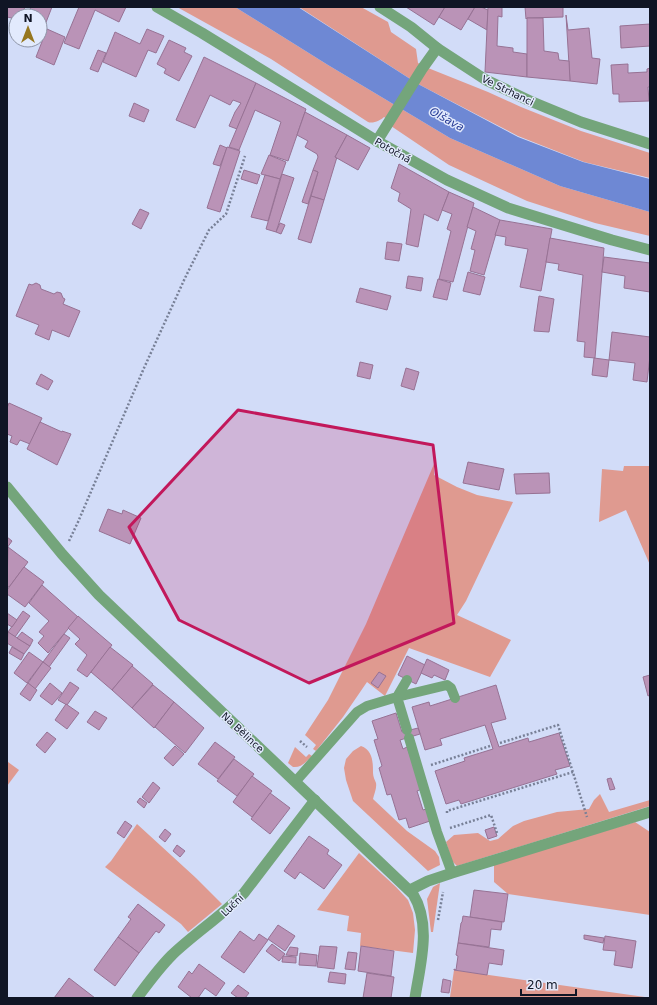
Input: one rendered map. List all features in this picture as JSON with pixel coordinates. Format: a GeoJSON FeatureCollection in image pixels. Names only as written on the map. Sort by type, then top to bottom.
{"type":"FeatureCollection","features":[{"type":"Feature","properties":{"kind":"street","name":"Potočná"},"geometry":{"type":"LineString","coordinates":[[157,7],[202,33],[377,141],[447,180],[508,208],[650,250]]}},
{"type":"Feature","properties":{"kind":"street","name":"Ve Strhanci"},"geometry":{"type":"LineString","coordinates":[[380,7],[411,27],[437,48],[486,80],[530,101],[581,122],[650,144]]}},
{"type":"Feature","properties":{"kind":"street"},"geometry":{"type":"LineString","coordinates":[[377,141],[422,68],[437,48]]}},
{"type":"Feature","properties":{"kind":"street","name":"Na Bělince"},"geometry":{"type":"LineString","coordinates":[[7,486],[62,554],[99,595],[410,890],[419,906],[423,932],[423,943],[415,998]]}},
{"type":"Feature","properties":{"kind":"street","name":"Luční"},"geometry":{"type":"LineString","coordinates":[[137,998],[172,955],[232,906],[244,893],[315,800]]}},
{"type":"Feature","properties":{"kind":"street"},"geometry":{"type":"LineString","coordinates":[[410,890],[428,881],[452,873],[650,812]]}},
{"type":"Feature","properties":{"kind":"lane"},"geometry":{"type":"LineString","coordinates":[[407,680],[397,697],[437,832],[452,873]]}},
{"type":"Feature","properties":{"kind":"lane"},"geometry":{"type":"LineString","coordinates":[[296,781],[357,712],[367,706],[447,685],[451,688],[455,698]]}},
{"type":"Feature","properties":{"kind":"path"},"geometry":{"type":"LineString","coordinates":[[62,554],[78,522],[184,278],[209,230],[226,214],[245,156]]}},
{"type":"Feature","properties":{"kind":"path"},"geometry":{"type":"LineString","coordinates":[[500,743],[558,725],[587,817]]}},
{"type":"Feature","properties":{"kind":"path"},"geometry":{"type":"LineString","coordinates":[[419,769],[490,746]]}},
{"type":"Feature","properties":{"kind":"path"},"geometry":{"type":"LineString","coordinates":[[437,832],[447,811],[573,772]]}},
{"type":"Feature","properties":{"kind":"path"},"geometry":{"type":"LineString","coordinates":[[437,832],[490,815],[497,833]]}},
{"type":"Feature","properties":{"kind":"highlighted area"},"geometry":{"type":"Polygon","coordinates":[[[238,410],[433,445],[454,623],[309,683],[179,620],[129,527],[238,410]]]}},
{"type":"Feature","properties":{"kind":"shaded area"},"geometry":{"type":"Polygon","coordinates":[[[177,7],[235,7],[450,138],[560,186],[650,212],[650,236],[595,223],[527,201],[449,165],[391,126],[393,123],[384,117],[374,122],[368,122],[271,59],[177,7]]]}},
{"type":"Feature","properties":{"kind":"shaded area"},"geometry":{"type":"Polygon","coordinates":[[[299,7],[361,7],[388,22],[391,32],[416,49],[418,63],[581,131],[650,153],[650,178],[584,162],[518,136],[418,84],[299,7]]]}},
{"type":"Feature","properties":{"kind":"shaded area"},"geometry":{"type":"Polygon","coordinates":[[[434,464],[434,475],[457,487],[477,495],[513,502],[466,601],[457,615],[511,640],[490,677],[409,648],[385,696],[367,682],[343,717],[316,751],[313,749],[316,745],[305,735],[328,700],[366,624],[434,464]]]}},
{"type":"Feature","properties":{"kind":"shaded area"},"geometry":{"type":"Polygon","coordinates":[[[624,466],[650,466],[650,565],[626,510],[599,522],[602,469],[623,471],[624,466]]]}},
{"type":"Feature","properties":{"kind":"shaded area"},"geometry":{"type":"Polygon","coordinates":[[[361,746],[368,750],[372,757],[373,774],[376,783],[373,799],[407,831],[435,851],[439,857],[440,865],[428,871],[353,801],[346,780],[344,768],[346,759],[353,751],[361,746]]]}},
{"type":"Feature","properties":{"kind":"shaded area"},"geometry":{"type":"Polygon","coordinates":[[[295,747],[306,757],[309,754],[312,756],[301,766],[293,767],[288,763],[295,747]]]}},
{"type":"Feature","properties":{"kind":"shaded area"},"geometry":{"type":"Polygon","coordinates":[[[8,762],[19,770],[7,786],[7,763],[8,762]]]}},
{"type":"Feature","properties":{"kind":"shaded area"},"geometry":{"type":"Polygon","coordinates":[[[600,794],[609,812],[650,800],[650,806],[457,866],[452,861],[446,842],[454,835],[478,833],[490,841],[498,839],[513,826],[524,821],[557,812],[589,809],[594,800],[600,794]]]}},
{"type":"Feature","properties":{"kind":"shaded area"},"geometry":{"type":"Polygon","coordinates":[[[635,822],[650,832],[650,915],[508,894],[494,882],[494,864],[635,822]]]}},
{"type":"Feature","properties":{"kind":"shaded area"},"geometry":{"type":"Polygon","coordinates":[[[137,824],[222,904],[188,932],[181,924],[105,867],[111,861],[137,824]]]}},
{"type":"Feature","properties":{"kind":"shaded area"},"geometry":{"type":"Polygon","coordinates":[[[359,853],[408,900],[413,913],[415,930],[413,953],[360,946],[361,933],[347,931],[349,916],[317,910],[359,853]]]}},
{"type":"Feature","properties":{"kind":"shaded area"},"geometry":{"type":"Polygon","coordinates":[[[440,883],[433,932],[431,932],[427,899],[433,887],[440,883]]]}},
{"type":"Feature","properties":{"kind":"shaded area"},"geometry":{"type":"Polygon","coordinates":[[[454,970],[645,997],[645,998],[450,997],[454,970]]]}},
{"type":"Feature","properties":{"kind":"water","name":"Olšava"},"geometry":{"type":"Polygon","coordinates":[[[235,7],[298,7],[418,84],[518,137],[583,162],[650,179],[650,212],[560,186],[450,138],[235,7]]]}},
{"type":"Feature","properties":{"kind":"building"},"geometry":{"type":"Polygon","coordinates":[[[7,7],[25,7],[8,8],[7,17],[7,7]]]}},
{"type":"Feature","properties":{"kind":"building"},"geometry":{"type":"Polygon","coordinates":[[[52,7],[48,17],[48,8],[31,8],[52,7]]]}},
{"type":"Feature","properties":{"kind":"building"},"geometry":{"type":"Polygon","coordinates":[[[79,7],[126,7],[119,22],[95,10],[79,49],[64,43],[79,7]]]}},
{"type":"Feature","properties":{"kind":"building"},"geometry":{"type":"Polygon","coordinates":[[[406,7],[445,7],[434,25],[406,7]]]}},
{"type":"Feature","properties":{"kind":"building"},"geometry":{"type":"Polygon","coordinates":[[[445,7],[475,7],[461,30],[439,17],[445,7]]]}},
{"type":"Feature","properties":{"kind":"building"},"geometry":{"type":"Polygon","coordinates":[[[475,7],[481,7],[488,10],[487,30],[468,19],[475,7]]]}},
{"type":"Feature","properties":{"kind":"building"},"geometry":{"type":"Polygon","coordinates":[[[488,7],[502,7],[502,17],[498,16],[497,46],[513,48],[513,52],[527,54],[527,77],[485,72],[488,7]]]}},
{"type":"Feature","properties":{"kind":"building"},"geometry":{"type":"Polygon","coordinates":[[[525,7],[563,7],[563,17],[526,19],[525,7]]]}},
{"type":"Feature","properties":{"kind":"building"},"geometry":{"type":"Polygon","coordinates":[[[566,15],[568,30],[589,28],[592,58],[600,59],[597,84],[570,81],[566,15]]]}},
{"type":"Feature","properties":{"kind":"building"},"geometry":{"type":"Polygon","coordinates":[[[527,18],[543,18],[544,51],[558,53],[559,60],[569,61],[570,81],[527,77],[527,18]]]}},
{"type":"Feature","properties":{"kind":"building"},"geometry":{"type":"Polygon","coordinates":[[[650,24],[650,46],[621,48],[620,26],[650,24]]]}},
{"type":"Feature","properties":{"kind":"building"},"geometry":{"type":"Polygon","coordinates":[[[48,29],[65,37],[54,65],[36,57],[40,48],[48,48],[48,29]]]}},
{"type":"Feature","properties":{"kind":"building"},"geometry":{"type":"Polygon","coordinates":[[[147,29],[164,36],[156,53],[148,50],[136,77],[103,62],[115,32],[140,44],[147,29]]]}},
{"type":"Feature","properties":{"kind":"building"},"geometry":{"type":"Polygon","coordinates":[[[169,40],[186,48],[184,52],[192,56],[179,81],[164,73],[166,69],[157,64],[169,40]]]}},
{"type":"Feature","properties":{"kind":"building"},"geometry":{"type":"Polygon","coordinates":[[[98,50],[106,53],[98,72],[90,69],[98,50]]]}},
{"type":"Feature","properties":{"kind":"building"},"geometry":{"type":"Polygon","coordinates":[[[204,57],[256,83],[237,129],[229,126],[241,103],[233,100],[230,105],[210,95],[195,128],[176,120],[204,57]]]}},
{"type":"Feature","properties":{"kind":"building"},"geometry":{"type":"Polygon","coordinates":[[[628,64],[628,73],[647,72],[647,69],[650,68],[650,87],[648,87],[649,101],[619,102],[619,94],[613,94],[611,65],[628,64]]]}},
{"type":"Feature","properties":{"kind":"building"},"geometry":{"type":"Polygon","coordinates":[[[256,83],[306,109],[288,161],[270,155],[281,122],[255,110],[239,150],[229,147],[256,83]]]}},
{"type":"Feature","properties":{"kind":"building"},"geometry":{"type":"Polygon","coordinates":[[[134,103],[149,110],[144,122],[129,116],[134,103]]]}},
{"type":"Feature","properties":{"kind":"building"},"geometry":{"type":"Polygon","coordinates":[[[305,112],[347,135],[335,157],[337,157],[324,200],[311,196],[318,172],[313,170],[318,157],[317,154],[305,147],[308,141],[297,135],[305,112]]]}},
{"type":"Feature","properties":{"kind":"building"},"geometry":{"type":"Polygon","coordinates":[[[347,135],[370,148],[358,170],[335,157],[347,135]]]}},
{"type":"Feature","properties":{"kind":"building"},"geometry":{"type":"Polygon","coordinates":[[[220,145],[227,148],[220,166],[213,164],[220,145]]]}},
{"type":"Feature","properties":{"kind":"building"},"geometry":{"type":"Polygon","coordinates":[[[227,147],[240,151],[220,212],[207,208],[227,147]]]}},
{"type":"Feature","properties":{"kind":"building"},"geometry":{"type":"Polygon","coordinates":[[[269,155],[286,162],[280,179],[261,174],[269,155]]]}},
{"type":"Feature","properties":{"kind":"building"},"geometry":{"type":"Polygon","coordinates":[[[399,164],[449,192],[438,221],[424,214],[418,247],[406,244],[411,209],[398,201],[400,193],[391,188],[399,164]]]}},
{"type":"Feature","properties":{"kind":"building"},"geometry":{"type":"Polygon","coordinates":[[[244,170],[260,175],[257,184],[241,179],[244,170]]]}},
{"type":"Feature","properties":{"kind":"building"},"geometry":{"type":"Polygon","coordinates":[[[313,170],[318,172],[308,204],[302,202],[313,170]]]}},
{"type":"Feature","properties":{"kind":"building"},"geometry":{"type":"Polygon","coordinates":[[[282,174],[294,178],[276,232],[266,229],[282,174]]]}},
{"type":"Feature","properties":{"kind":"building"},"geometry":{"type":"Polygon","coordinates":[[[265,175],[280,179],[268,221],[251,217],[265,175]]]}},
{"type":"Feature","properties":{"kind":"building"},"geometry":{"type":"Polygon","coordinates":[[[449,192],[474,203],[453,282],[439,279],[451,231],[447,229],[452,214],[442,210],[449,192]]]}},
{"type":"Feature","properties":{"kind":"building"},"geometry":{"type":"Polygon","coordinates":[[[311,196],[324,200],[311,243],[298,239],[311,196]]]}},
{"type":"Feature","properties":{"kind":"building"},"geometry":{"type":"Polygon","coordinates":[[[473,207],[500,220],[484,275],[470,271],[475,250],[471,249],[476,231],[467,227],[473,207]]]}},
{"type":"Feature","properties":{"kind":"building"},"geometry":{"type":"Polygon","coordinates":[[[140,209],[149,213],[141,229],[132,224],[140,209]]]}},
{"type":"Feature","properties":{"kind":"building"},"geometry":{"type":"Polygon","coordinates":[[[500,220],[552,229],[541,291],[520,287],[528,249],[505,245],[506,237],[495,235],[500,220]]]}},
{"type":"Feature","properties":{"kind":"building"},"geometry":{"type":"Polygon","coordinates":[[[280,223],[285,225],[281,234],[276,232],[280,223]]]}},
{"type":"Feature","properties":{"kind":"building"},"geometry":{"type":"Polygon","coordinates":[[[550,238],[604,248],[595,358],[584,357],[585,342],[577,341],[583,275],[558,270],[559,264],[546,262],[550,238]]]}},
{"type":"Feature","properties":{"kind":"building"},"geometry":{"type":"Polygon","coordinates":[[[387,242],[402,244],[399,261],[385,259],[387,242]]]}},
{"type":"Feature","properties":{"kind":"building"},"geometry":{"type":"Polygon","coordinates":[[[604,257],[650,263],[650,292],[624,288],[625,276],[602,272],[604,257]]]}},
{"type":"Feature","properties":{"kind":"building"},"geometry":{"type":"Polygon","coordinates":[[[468,272],[485,277],[480,295],[463,291],[468,272]]]}},
{"type":"Feature","properties":{"kind":"building"},"geometry":{"type":"Polygon","coordinates":[[[408,276],[423,278],[421,291],[406,288],[408,276]]]}},
{"type":"Feature","properties":{"kind":"building"},"geometry":{"type":"Polygon","coordinates":[[[438,279],[451,283],[447,300],[433,297],[438,279]]]}},
{"type":"Feature","properties":{"kind":"building"},"geometry":{"type":"Polygon","coordinates":[[[36,283],[40,285],[41,289],[54,294],[57,292],[61,293],[65,299],[63,304],[80,311],[69,337],[52,330],[49,340],[35,334],[39,325],[16,316],[29,284],[32,285],[36,283]]]}},
{"type":"Feature","properties":{"kind":"building"},"geometry":{"type":"Polygon","coordinates":[[[360,288],[391,296],[387,310],[356,302],[360,288]]]}},
{"type":"Feature","properties":{"kind":"building"},"geometry":{"type":"Polygon","coordinates":[[[539,296],[554,299],[549,332],[534,331],[539,296]]]}},
{"type":"Feature","properties":{"kind":"building"},"geometry":{"type":"Polygon","coordinates":[[[612,332],[650,337],[650,356],[647,382],[633,380],[635,363],[609,360],[612,332]]]}},
{"type":"Feature","properties":{"kind":"building"},"geometry":{"type":"Polygon","coordinates":[[[594,358],[609,360],[607,377],[592,375],[594,358]]]}},
{"type":"Feature","properties":{"kind":"building"},"geometry":{"type":"Polygon","coordinates":[[[360,362],[373,365],[370,379],[357,376],[360,362]]]}},
{"type":"Feature","properties":{"kind":"building"},"geometry":{"type":"Polygon","coordinates":[[[406,368],[419,372],[414,390],[401,386],[406,368]]]}},
{"type":"Feature","properties":{"kind":"building"},"geometry":{"type":"Polygon","coordinates":[[[41,374],[53,381],[48,390],[36,384],[41,374]]]}},
{"type":"Feature","properties":{"kind":"building"},"geometry":{"type":"Polygon","coordinates":[[[9,403],[42,418],[30,444],[20,440],[17,445],[10,442],[12,436],[7,434],[7,408],[9,403]]]}},
{"type":"Feature","properties":{"kind":"building"},"geometry":{"type":"Polygon","coordinates":[[[40,422],[62,432],[71,434],[57,465],[27,449],[40,422]]]}},
{"type":"Feature","properties":{"kind":"building"},"geometry":{"type":"Polygon","coordinates":[[[468,462],[504,469],[499,490],[463,483],[468,462]]]}},
{"type":"Feature","properties":{"kind":"building"},"geometry":{"type":"Polygon","coordinates":[[[549,473],[550,493],[516,494],[514,474],[549,473]]]}},
{"type":"Feature","properties":{"kind":"building"},"geometry":{"type":"Polygon","coordinates":[[[108,509],[122,514],[123,510],[141,518],[130,544],[99,531],[108,509]]]}},
{"type":"Feature","properties":{"kind":"building"},"geometry":{"type":"Polygon","coordinates":[[[7,537],[12,541],[7,548],[7,537]]]}},
{"type":"Feature","properties":{"kind":"building"},"geometry":{"type":"Polygon","coordinates":[[[8,547],[28,562],[9,587],[7,586],[8,547]]]}},
{"type":"Feature","properties":{"kind":"building"},"geometry":{"type":"Polygon","coordinates":[[[24,567],[44,582],[25,607],[7,594],[7,590],[24,567]]]}},
{"type":"Feature","properties":{"kind":"building"},"geometry":{"type":"Polygon","coordinates":[[[42,585],[78,617],[48,653],[38,643],[44,636],[39,632],[49,621],[29,603],[42,585]]]}},
{"type":"Feature","properties":{"kind":"building"},"geometry":{"type":"Polygon","coordinates":[[[23,611],[30,616],[15,637],[8,632],[23,611]]]}},
{"type":"Feature","properties":{"kind":"building"},"geometry":{"type":"Polygon","coordinates":[[[7,613],[17,620],[12,627],[7,624],[7,613]]]}},
{"type":"Feature","properties":{"kind":"building"},"geometry":{"type":"Polygon","coordinates":[[[78,616],[112,645],[87,677],[77,670],[87,655],[75,644],[80,639],[68,628],[78,616]]]}},
{"type":"Feature","properties":{"kind":"building"},"geometry":{"type":"Polygon","coordinates":[[[8,632],[30,646],[24,654],[7,643],[8,632]]]}},
{"type":"Feature","properties":{"kind":"building"},"geometry":{"type":"Polygon","coordinates":[[[22,632],[33,640],[30,646],[17,638],[22,632]]]}},
{"type":"Feature","properties":{"kind":"building"},"geometry":{"type":"Polygon","coordinates":[[[64,634],[70,638],[49,667],[43,662],[64,634]]]}},
{"type":"Feature","properties":{"kind":"building"},"geometry":{"type":"Polygon","coordinates":[[[12,647],[24,654],[21,660],[9,653],[12,647]]]}},
{"type":"Feature","properties":{"kind":"building"},"geometry":{"type":"Polygon","coordinates":[[[110,647],[133,665],[112,690],[91,672],[110,647]]]}},
{"type":"Feature","properties":{"kind":"building"},"geometry":{"type":"Polygon","coordinates":[[[29,652],[43,662],[27,683],[14,673],[29,652]]]}},
{"type":"Feature","properties":{"kind":"building"},"geometry":{"type":"Polygon","coordinates":[[[407,656],[425,665],[416,684],[398,675],[407,656]]]}},
{"type":"Feature","properties":{"kind":"building"},"geometry":{"type":"Polygon","coordinates":[[[427,659],[449,670],[445,680],[434,675],[432,678],[421,673],[427,659]]]}},
{"type":"Feature","properties":{"kind":"building"},"geometry":{"type":"Polygon","coordinates":[[[43,662],[51,668],[35,689],[28,683],[43,662]]]}},
{"type":"Feature","properties":{"kind":"building"},"geometry":{"type":"Polygon","coordinates":[[[132,666],[153,684],[132,708],[112,690],[132,666]]]}},
{"type":"Feature","properties":{"kind":"building"},"geometry":{"type":"Polygon","coordinates":[[[379,672],[386,676],[378,688],[371,683],[379,672]]]}},
{"type":"Feature","properties":{"kind":"building"},"geometry":{"type":"Polygon","coordinates":[[[650,675],[650,695],[648,696],[643,677],[650,675]]]}},
{"type":"Feature","properties":{"kind":"building"},"geometry":{"type":"Polygon","coordinates":[[[70,682],[79,688],[67,705],[58,700],[70,682]]]}},
{"type":"Feature","properties":{"kind":"building"},"geometry":{"type":"Polygon","coordinates":[[[28,683],[37,690],[30,701],[20,694],[28,683]]]}},
{"type":"Feature","properties":{"kind":"building"},"geometry":{"type":"Polygon","coordinates":[[[50,683],[62,693],[52,705],[40,696],[50,683]]]}},
{"type":"Feature","properties":{"kind":"building"},"geometry":{"type":"Polygon","coordinates":[[[153,685],[174,702],[154,728],[132,708],[153,685]]]}},
{"type":"Feature","properties":{"kind":"building"},"geometry":{"type":"Polygon","coordinates":[[[496,685],[506,719],[491,723],[499,747],[528,738],[529,742],[559,733],[570,766],[555,770],[557,774],[461,804],[459,800],[446,804],[435,771],[465,761],[464,758],[493,749],[485,725],[440,739],[442,745],[425,750],[412,707],[429,702],[430,706],[496,685]]]}},
{"type":"Feature","properties":{"kind":"building"},"geometry":{"type":"Polygon","coordinates":[[[174,702],[204,728],[185,753],[155,727],[174,702]]]}},
{"type":"Feature","properties":{"kind":"building"},"geometry":{"type":"Polygon","coordinates":[[[66,704],[79,713],[67,729],[55,720],[66,704]]]}},
{"type":"Feature","properties":{"kind":"building"},"geometry":{"type":"Polygon","coordinates":[[[95,711],[107,718],[99,730],[87,722],[95,711]]]}},
{"type":"Feature","properties":{"kind":"building"},"geometry":{"type":"Polygon","coordinates":[[[396,713],[402,732],[418,728],[420,734],[400,740],[403,749],[407,747],[422,789],[417,791],[423,810],[426,809],[430,821],[409,828],[406,818],[399,820],[391,794],[387,795],[379,768],[382,766],[374,740],[378,739],[372,721],[396,713]]]}},
{"type":"Feature","properties":{"kind":"building"},"geometry":{"type":"Polygon","coordinates":[[[47,732],[56,739],[45,753],[36,745],[47,732]]]}},
{"type":"Feature","properties":{"kind":"building"},"geometry":{"type":"Polygon","coordinates":[[[215,742],[235,757],[218,779],[198,764],[215,742]]]}},
{"type":"Feature","properties":{"kind":"building"},"geometry":{"type":"Polygon","coordinates":[[[175,746],[184,754],[173,766],[164,758],[175,746]]]}},
{"type":"Feature","properties":{"kind":"building"},"geometry":{"type":"Polygon","coordinates":[[[234,759],[254,774],[237,796],[217,781],[234,759]]]}},
{"type":"Feature","properties":{"kind":"building"},"geometry":{"type":"Polygon","coordinates":[[[252,776],[272,791],[252,817],[233,802],[252,776]]]}},
{"type":"Feature","properties":{"kind":"building"},"geometry":{"type":"Polygon","coordinates":[[[611,778],[615,789],[610,790],[607,779],[611,778]]]}},
{"type":"Feature","properties":{"kind":"building"},"geometry":{"type":"Polygon","coordinates":[[[153,782],[160,788],[149,803],[142,797],[153,782]]]}},
{"type":"Feature","properties":{"kind":"building"},"geometry":{"type":"Polygon","coordinates":[[[270,793],[290,808],[270,834],[251,819],[270,793]]]}},
{"type":"Feature","properties":{"kind":"building"},"geometry":{"type":"Polygon","coordinates":[[[140,798],[147,803],[144,808],[137,802],[140,798]]]}},
{"type":"Feature","properties":{"kind":"building"},"geometry":{"type":"Polygon","coordinates":[[[125,821],[132,826],[124,838],[117,833],[125,821]]]}},
{"type":"Feature","properties":{"kind":"building"},"geometry":{"type":"Polygon","coordinates":[[[494,827],[497,836],[488,839],[485,830],[494,827]]]}},
{"type":"Feature","properties":{"kind":"building"},"geometry":{"type":"Polygon","coordinates":[[[165,829],[171,834],[165,842],[159,837],[165,829]]]}},
{"type":"Feature","properties":{"kind":"building"},"geometry":{"type":"Polygon","coordinates":[[[309,836],[329,850],[327,854],[342,865],[324,889],[300,872],[295,879],[284,871],[309,836]]]}},
{"type":"Feature","properties":{"kind":"building"},"geometry":{"type":"Polygon","coordinates":[[[177,845],[185,851],[180,857],[173,851],[177,845]]]}},
{"type":"Feature","properties":{"kind":"building"},"geometry":{"type":"Polygon","coordinates":[[[474,890],[508,894],[504,922],[470,917],[474,890]]]}},
{"type":"Feature","properties":{"kind":"building"},"geometry":{"type":"Polygon","coordinates":[[[138,904],[165,925],[159,933],[156,931],[139,953],[118,937],[131,919],[128,917],[138,904]]]}},
{"type":"Feature","properties":{"kind":"building"},"geometry":{"type":"Polygon","coordinates":[[[463,916],[502,922],[501,930],[491,929],[489,947],[458,943],[463,916]]]}},
{"type":"Feature","properties":{"kind":"building"},"geometry":{"type":"Polygon","coordinates":[[[278,925],[295,936],[285,951],[268,939],[278,925]]]}},
{"type":"Feature","properties":{"kind":"building"},"geometry":{"type":"Polygon","coordinates":[[[240,931],[254,941],[259,934],[268,940],[244,973],[221,957],[240,931]]]}},
{"type":"Feature","properties":{"kind":"building"},"geometry":{"type":"Polygon","coordinates":[[[584,935],[604,938],[603,943],[584,939],[584,935]]]}},
{"type":"Feature","properties":{"kind":"building"},"geometry":{"type":"Polygon","coordinates":[[[605,936],[636,941],[632,968],[614,965],[616,951],[603,950],[605,936]]]}},
{"type":"Feature","properties":{"kind":"building"},"geometry":{"type":"Polygon","coordinates":[[[118,937],[139,953],[115,986],[94,970],[118,937]]]}},
{"type":"Feature","properties":{"kind":"building"},"geometry":{"type":"Polygon","coordinates":[[[458,943],[504,950],[502,965],[489,963],[487,975],[454,970],[456,970],[458,943]]]}},
{"type":"Feature","properties":{"kind":"building"},"geometry":{"type":"Polygon","coordinates":[[[272,944],[285,954],[279,961],[266,951],[272,944]]]}},
{"type":"Feature","properties":{"kind":"building"},"geometry":{"type":"Polygon","coordinates":[[[320,946],[337,947],[334,969],[317,967],[320,946]]]}},
{"type":"Feature","properties":{"kind":"building"},"geometry":{"type":"Polygon","coordinates":[[[361,946],[394,951],[391,976],[358,971],[361,946]]]}},
{"type":"Feature","properties":{"kind":"building"},"geometry":{"type":"Polygon","coordinates":[[[290,947],[298,948],[297,956],[286,955],[290,947]]]}},
{"type":"Feature","properties":{"kind":"building"},"geometry":{"type":"Polygon","coordinates":[[[348,952],[357,953],[355,970],[345,969],[348,952]]]}},
{"type":"Feature","properties":{"kind":"building"},"geometry":{"type":"Polygon","coordinates":[[[300,953],[317,955],[316,966],[299,965],[300,953]]]}},
{"type":"Feature","properties":{"kind":"building"},"geometry":{"type":"Polygon","coordinates":[[[283,956],[296,957],[296,963],[282,962],[283,956]]]}},
{"type":"Feature","properties":{"kind":"building"},"geometry":{"type":"Polygon","coordinates":[[[199,964],[225,983],[216,996],[205,988],[198,998],[192,998],[178,987],[189,971],[192,974],[199,964]]]}},
{"type":"Feature","properties":{"kind":"building"},"geometry":{"type":"Polygon","coordinates":[[[330,972],[346,974],[345,984],[328,982],[330,972]]]}},
{"type":"Feature","properties":{"kind":"building"},"geometry":{"type":"Polygon","coordinates":[[[367,973],[394,977],[391,998],[363,998],[367,973]]]}},
{"type":"Feature","properties":{"kind":"building"},"geometry":{"type":"Polygon","coordinates":[[[69,978],[95,998],[54,998],[69,978]]]}},
{"type":"Feature","properties":{"kind":"building"},"geometry":{"type":"Polygon","coordinates":[[[443,979],[451,981],[449,993],[441,992],[443,979]]]}},
{"type":"Feature","properties":{"kind":"building"},"geometry":{"type":"Polygon","coordinates":[[[238,985],[249,993],[245,998],[238,998],[231,993],[238,985]]]}}]}
